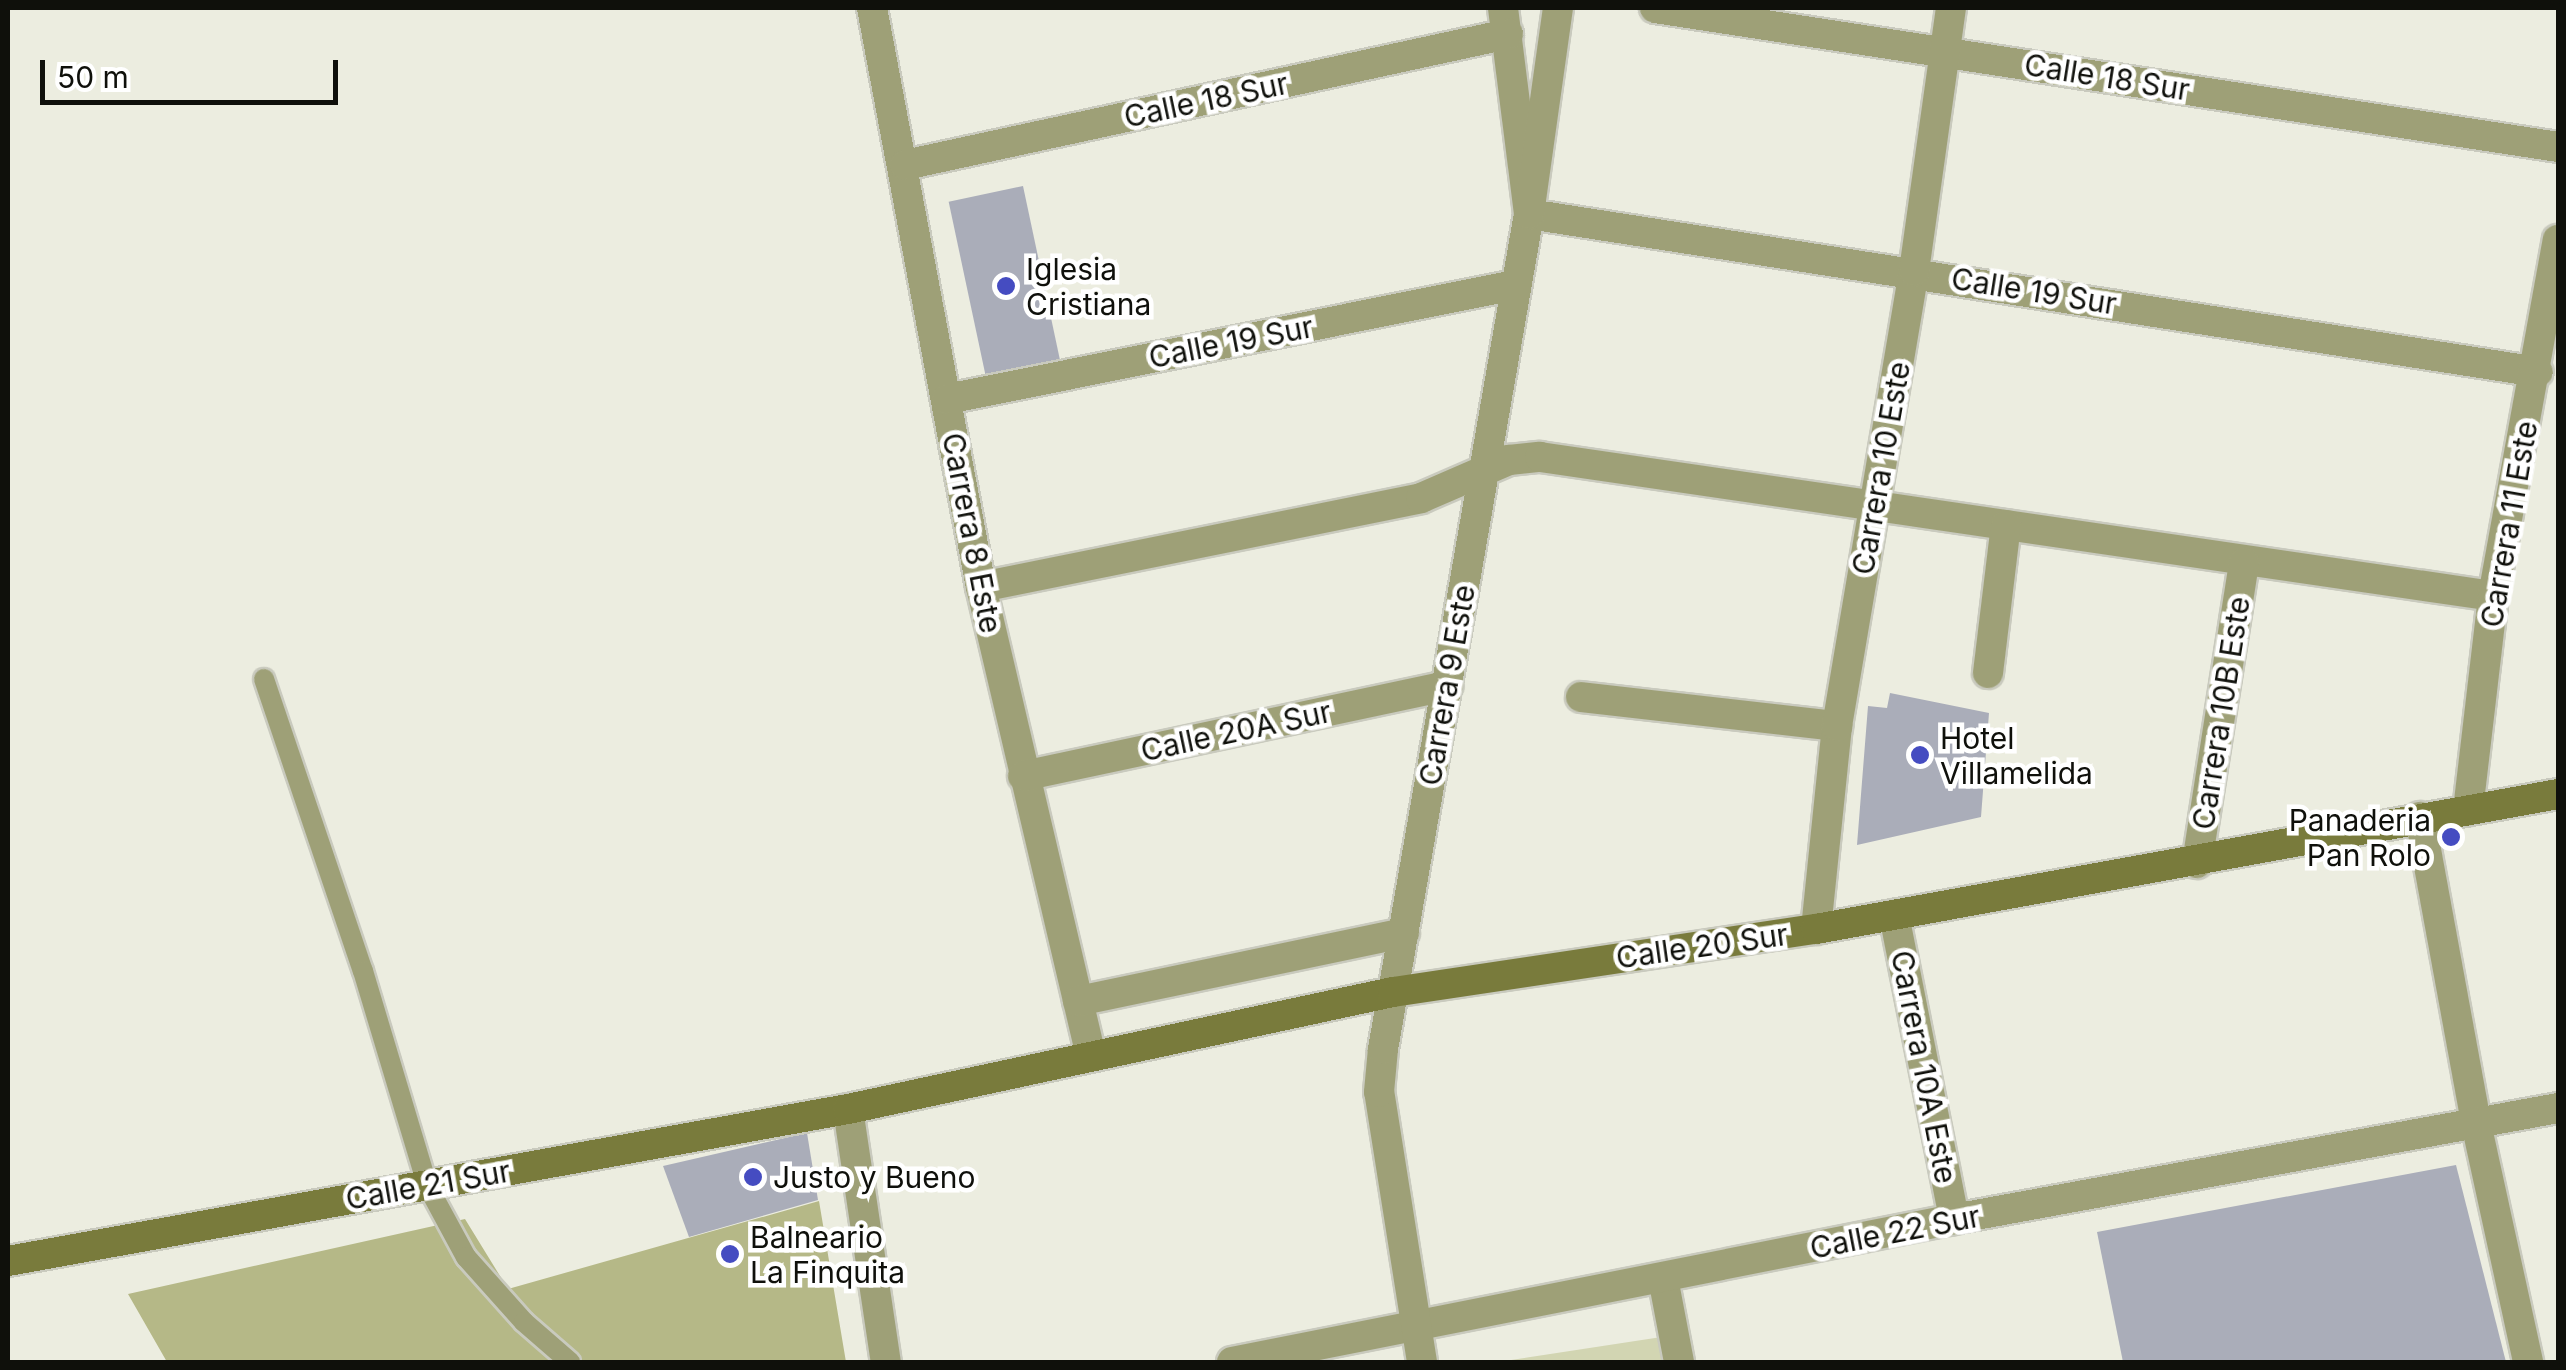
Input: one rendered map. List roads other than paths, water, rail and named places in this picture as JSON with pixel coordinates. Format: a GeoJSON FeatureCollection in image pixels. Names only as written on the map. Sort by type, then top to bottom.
{"type":"FeatureCollection","features":[{"type":"Feature","properties":{"kind":"street","name":"Carrera 8 Este"},"geometry":{"type":"LineString","coordinates":[[872,8],[905,165],[980,587],[1091,1055]]}},
{"type":"Feature","properties":{"kind":"street","name":"Carrera 9 Este"},"geometry":{"type":"LineString","coordinates":[[1422,1362],[1380,1092],[1393,992],[1529,214],[1558,8]]}},
{"type":"Feature","properties":{"kind":"street","name":"Calle 18 Sur"},"geometry":{"type":"LineString","coordinates":[[1655,8],[2558,147]]}},
{"type":"Feature","properties":{"kind":"street","name":"Carrera 10 Este"},"geometry":{"type":"LineString","coordinates":[[1816,929],[1838,726],[1914,272],[1951,8]]}},
{"type":"Feature","properties":{"kind":"street","name":"Calle 18 Sur"},"geometry":{"type":"LineString","coordinates":[[905,165],[1506,21]]}},
{"type":"Feature","properties":{"kind":"street"},"geometry":{"type":"LineString","coordinates":[[1506,21],[1529,214]]}},
{"type":"Feature","properties":{"kind":"street","name":"Calle 19 Sur"},"geometry":{"type":"LineString","coordinates":[[1529,214],[2538,372]]}},
{"type":"Feature","properties":{"kind":"street","name":"Carrera 11 Este"},"geometry":{"type":"LineString","coordinates":[[2468,810],[2493,596],[2556,278],[2558,240]]}},
{"type":"Feature","properties":{"kind":"street","name":"Calle 19 Sur"},"geometry":{"type":"LineString","coordinates":[[947,399],[1515,284]]}},
{"type":"Feature","properties":{"kind":"street"},"geometry":{"type":"LineString","coordinates":[[980,587],[1421,498],[1508,460],[1540,457],[1874,504],[2244,563],[2493,596]]}},
{"type":"Feature","properties":{"kind":"street"},"geometry":{"type":"LineString","coordinates":[[1988,673],[2006,525]]}},
{"type":"Feature","properties":{"kind":"street","name":"Carrera 10B Este"},"geometry":{"type":"LineString","coordinates":[[2198,863],[2244,563]]}},
{"type":"Feature","properties":{"kind":"street","name":"Calle 20A Sur"},"geometry":{"type":"LineString","coordinates":[[1024,776],[1448,686]]}},
{"type":"Feature","properties":{"kind":"street"},"geometry":{"type":"LineString","coordinates":[[1581,697],[1838,726]]}},
{"type":"Feature","properties":{"kind":"street","name":"Calle 20 Sur"},"geometry":{"type":"LineString","coordinates":[[848,1109],[1393,992],[1816,929],[2198,863],[2420,817],[2558,794]]}},
{"type":"Feature","properties":{"kind":"street"},"geometry":{"type":"LineString","coordinates":[[2420,817],[2476,1123],[2528,1362]]}},
{"type":"Feature","properties":{"kind":"street","name":"Carrera 10A Este"},"geometry":{"type":"LineString","coordinates":[[1894,915],[1954,1219]]}},
{"type":"Feature","properties":{"kind":"street"},"geometry":{"type":"LineString","coordinates":[[1078,1001],[1404,933]]}},
{"type":"Feature","properties":{"kind":"street","name":"Calle 22 Sur"},"geometry":{"type":"LineString","coordinates":[[1232,1362],[1954,1219],[2558,1108]]}},
{"type":"Feature","properties":{"kind":"street"},"geometry":{"type":"LineString","coordinates":[[848,1109],[886,1362]]}},
{"type":"Feature","properties":{"kind":"street","name":"Calle 21 Sur"},"geometry":{"type":"LineString","coordinates":[[8,1261],[848,1109]]}},
{"type":"Feature","properties":{"kind":"street"},"geometry":{"type":"LineString","coordinates":[[1663,1278],[1679,1362]]}},
{"type":"Feature","properties":{"kind":"lane"},"geometry":{"type":"LineString","coordinates":[[264,679],[363,970],[427,1185],[466,1257],[524,1322],[570,1362]]}},
{"type":"Feature","properties":{"kind":"place","name":"Iglesia Cristiana"},"geometry":{"type":"Point","coordinates":[1006,286]}},
{"type":"Feature","properties":{"kind":"place","name":"Hotel Villamelida"},"geometry":{"type":"Point","coordinates":[1920,755]}},
{"type":"Feature","properties":{"kind":"place","name":"Panaderia Pan Rolo"},"geometry":{"type":"Point","coordinates":[2451,837]}},
{"type":"Feature","properties":{"kind":"place","name":"Justo y Bueno"},"geometry":{"type":"Point","coordinates":[753,1177]}},
{"type":"Feature","properties":{"kind":"place","name":"Balneario La Finquita"},"geometry":{"type":"Point","coordinates":[730,1254]}}]}
